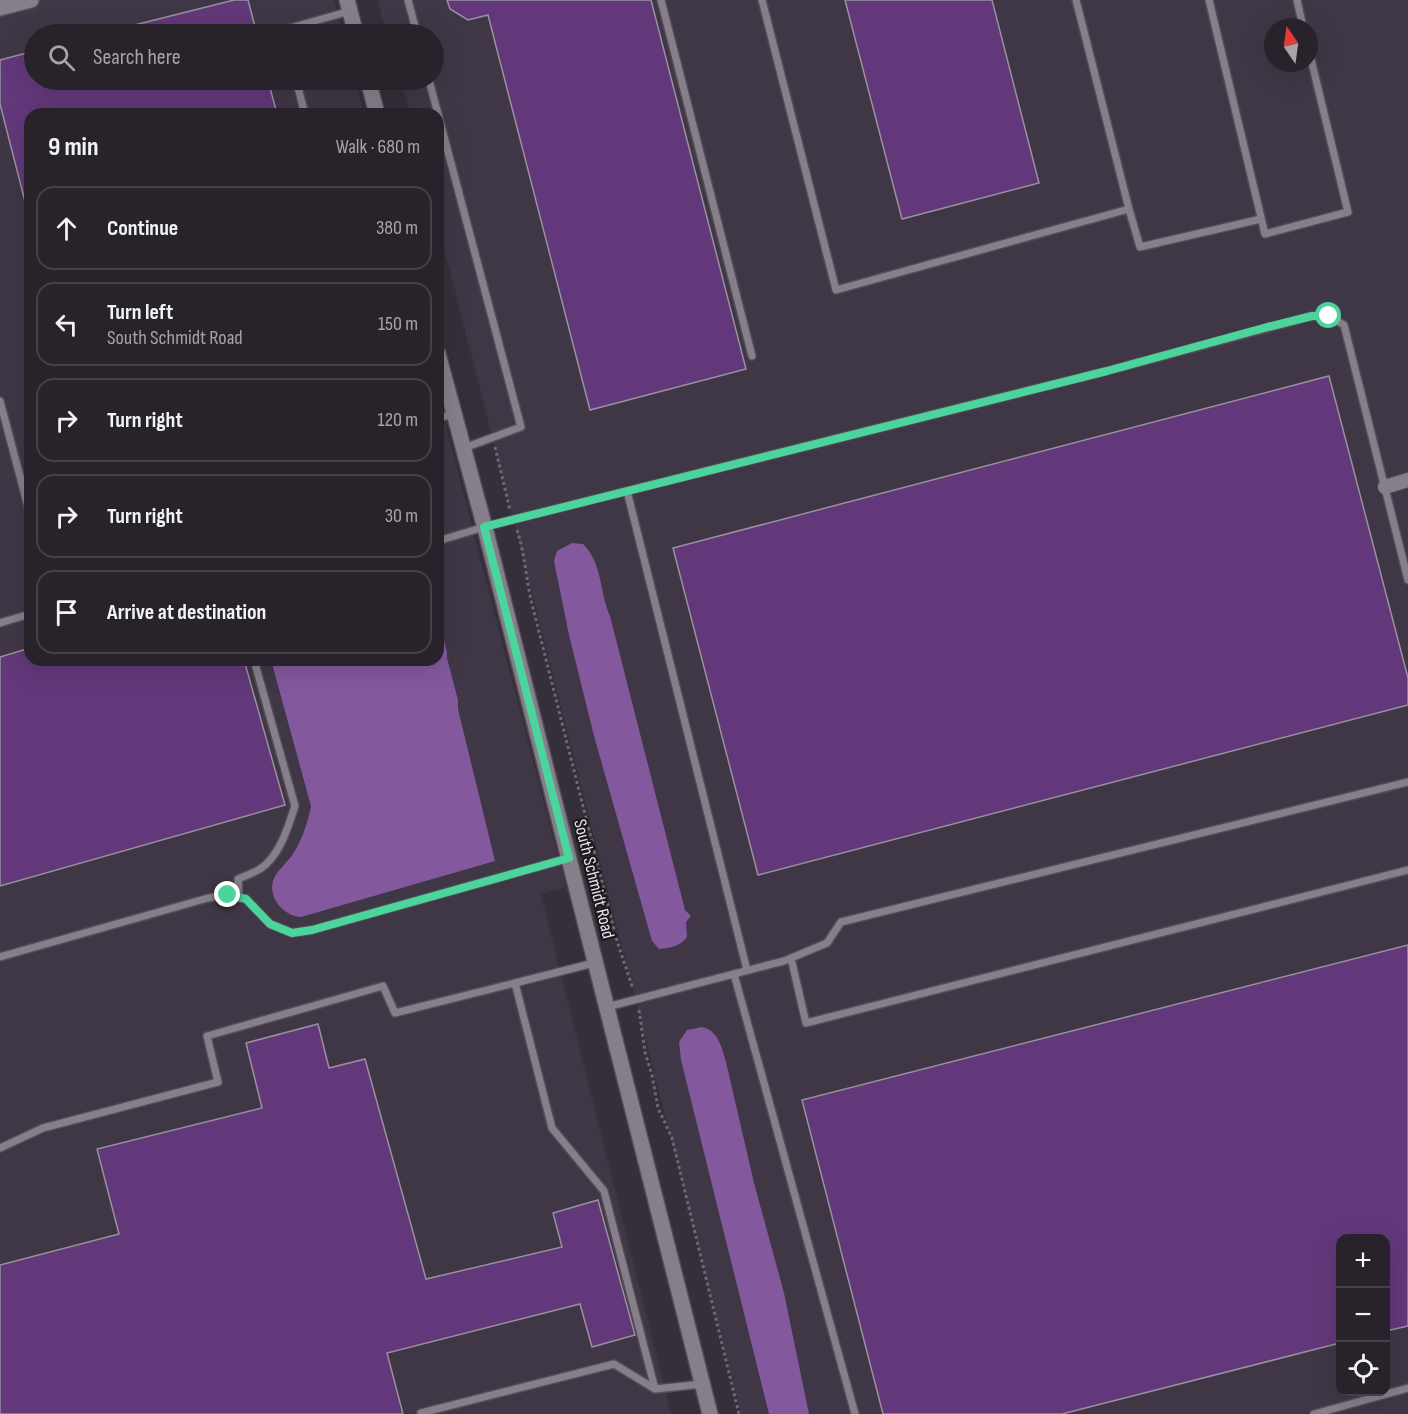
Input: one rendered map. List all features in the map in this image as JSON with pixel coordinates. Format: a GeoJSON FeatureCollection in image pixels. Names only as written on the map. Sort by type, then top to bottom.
{"type":"FeatureCollection","features":[{"type":"Feature","properties":{"kind":"street"},"geometry":{"type":"LineString","coordinates":[[0,8],[31,0]]}},
{"type":"Feature","properties":{"kind":"street"},"geometry":{"type":"LineString","coordinates":[[349,6],[354,24]]}},
{"type":"Feature","properties":{"kind":"street"},"geometry":{"type":"LineString","coordinates":[[371,90],[375,108]]}},
{"type":"Feature","properties":{"kind":"street","name":"South Schmidt Road"},"geometry":{"type":"LineString","coordinates":[[444,376],[710,1414]]}},
{"type":"Feature","properties":{"kind":"street"},"geometry":{"type":"LineString","coordinates":[[1384,487],[1408,480]]}},
{"type":"Feature","properties":{"kind":"lane"},"geometry":{"type":"LineString","coordinates":[[408,0],[414,24]]}},
{"type":"Feature","properties":{"kind":"lane"},"geometry":{"type":"LineString","coordinates":[[661,0],[752,356]]}},
{"type":"Feature","properties":{"kind":"lane"},"geometry":{"type":"LineString","coordinates":[[762,0],[836,290],[1129,209]]}},
{"type":"Feature","properties":{"kind":"lane"},"geometry":{"type":"LineString","coordinates":[[1076,0],[1140,247],[1261,219]]}},
{"type":"Feature","properties":{"kind":"lane"},"geometry":{"type":"LineString","coordinates":[[1209,0],[1265,234],[1348,212],[1314,72]]}},
{"type":"Feature","properties":{"kind":"lane"},"geometry":{"type":"LineString","coordinates":[[1297,0],[1301,18]]}},
{"type":"Feature","properties":{"kind":"lane"},"geometry":{"type":"LineString","coordinates":[[300,24],[349,6]]}},
{"type":"Feature","properties":{"kind":"lane"},"geometry":{"type":"LineString","coordinates":[[299,90],[303,108]]}},
{"type":"Feature","properties":{"kind":"lane"},"geometry":{"type":"LineString","coordinates":[[432,90],[436,108]]}},
{"type":"Feature","properties":{"kind":"lane"},"geometry":{"type":"LineString","coordinates":[[444,137],[521,427],[463,448]]}},
{"type":"Feature","properties":{"kind":"lane"},"geometry":{"type":"LineString","coordinates":[[444,539],[484,527],[1107,371],[1312,316],[1329,316],[1344,325],[1408,580]]}},
{"type":"Feature","properties":{"kind":"lane"},"geometry":{"type":"LineString","coordinates":[[0,401],[24,491]]}},
{"type":"Feature","properties":{"kind":"lane"},"geometry":{"type":"LineString","coordinates":[[444,416],[454,414]]}},
{"type":"Feature","properties":{"kind":"lane"},"geometry":{"type":"LineString","coordinates":[[627,491],[747,970]]}},
{"type":"Feature","properties":{"kind":"lane"},"geometry":{"type":"LineString","coordinates":[[0,623],[24,616]]}},
{"type":"Feature","properties":{"kind":"lane"},"geometry":{"type":"LineString","coordinates":[[239,897],[238,879],[262,868],[275,855],[295,806],[257,666]]}},
{"type":"Feature","properties":{"kind":"lane"},"geometry":{"type":"LineString","coordinates":[[607,1006],[791,958],[827,943],[841,922],[1408,782]]}},
{"type":"Feature","properties":{"kind":"lane"},"geometry":{"type":"LineString","coordinates":[[0,957],[208,898],[228,895],[246,899],[270,924],[292,933],[312,930],[569,858]]}},
{"type":"Feature","properties":{"kind":"lane"},"geometry":{"type":"LineString","coordinates":[[791,958],[806,1023],[1408,870]]}},
{"type":"Feature","properties":{"kind":"lane"},"geometry":{"type":"LineString","coordinates":[[0,1148],[43,1128],[218,1082],[207,1036],[383,986],[395,1013],[596,963]]}},
{"type":"Feature","properties":{"kind":"lane"},"geometry":{"type":"LineString","coordinates":[[734,974],[855,1414]]}},
{"type":"Feature","properties":{"kind":"lane"},"geometry":{"type":"LineString","coordinates":[[515,983],[552,1128],[604,1191],[655,1389]]}},
{"type":"Feature","properties":{"kind":"lane"},"geometry":{"type":"LineString","coordinates":[[421,1413],[614,1364],[655,1389],[702,1384]]}},
{"type":"Feature","properties":{"kind":"lane"},"geometry":{"type":"LineString","coordinates":[[1314,1414],[1408,1388]]}},
{"type":"Feature","properties":{"kind":"path"},"geometry":{"type":"LineString","coordinates":[[495,447],[524,556],[525,574],[532,604],[617,941],[641,1016],[645,1052],[658,1108],[672,1138],[739,1414]]}},
{"type":"Feature","properties":{"kind":"shaded area"},"geometry":{"type":"Polygon","coordinates":[[[0,0],[334,0],[340,24],[24,24],[24,90],[358,90],[362,108],[24,108],[24,666],[444,666],[444,420],[566,887],[541,894],[671,1414],[0,1414],[0,0]]]}},
{"type":"Feature","properties":{"kind":"shaded area"},"geometry":{"type":"Polygon","coordinates":[[[377,0],[1408,0],[1408,1414],[741,1414],[444,248],[444,108],[408,108],[404,90],[444,90],[444,24],[384,24],[377,0]]]}},
{"type":"Feature","properties":{"kind":"shaded area"},"geometry":{"type":"Polygon","coordinates":[[[572,543],[583,544],[597,569],[685,910],[691,916],[686,922],[687,937],[682,943],[671,947],[659,949],[652,941],[594,736],[569,635],[554,561],[557,551],[572,543]]]}},
{"type":"Feature","properties":{"kind":"shaded area"},"geometry":{"type":"Polygon","coordinates":[[[444,641],[495,861],[301,917],[295,916],[283,910],[275,900],[272,887],[277,874],[299,843],[311,806],[273,666],[444,666],[444,641]]]}},
{"type":"Feature","properties":{"kind":"shaded area"},"geometry":{"type":"Polygon","coordinates":[[[702,1027],[716,1036],[726,1062],[754,1183],[784,1293],[809,1414],[769,1414],[681,1060],[679,1042],[687,1030],[702,1027]]]}},
{"type":"Feature","properties":{"kind":"building"},"geometry":{"type":"Polygon","coordinates":[[[234,0],[248,0],[254,24],[139,24],[234,0]]]}},
{"type":"Feature","properties":{"kind":"building"},"geometry":{"type":"Polygon","coordinates":[[[447,0],[651,0],[746,369],[590,410],[488,15],[468,20],[450,9],[447,0]]]}},
{"type":"Feature","properties":{"kind":"building"},"geometry":{"type":"Polygon","coordinates":[[[845,0],[992,0],[1039,183],[902,219],[845,0]]]}},
{"type":"Feature","properties":{"kind":"building"},"geometry":{"type":"Polygon","coordinates":[[[24,54],[24,90],[271,90],[275,108],[24,108],[24,198],[0,104],[0,60],[24,54]]]}},
{"type":"Feature","properties":{"kind":"building"},"geometry":{"type":"Polygon","coordinates":[[[1329,376],[1408,678],[1408,705],[758,875],[673,548],[1329,376]]]}},
{"type":"Feature","properties":{"kind":"building"},"geometry":{"type":"Polygon","coordinates":[[[24,650],[24,666],[246,666],[285,805],[0,886],[0,657],[24,650]]]}},
{"type":"Feature","properties":{"kind":"building"},"geometry":{"type":"Polygon","coordinates":[[[1408,945],[1408,1326],[1390,1330],[1390,1234],[1336,1234],[1336,1344],[1062,1414],[883,1414],[802,1100],[1408,945]]]}},
{"type":"Feature","properties":{"kind":"building"},"geometry":{"type":"Polygon","coordinates":[[[318,1024],[329,1068],[365,1059],[426,1279],[562,1247],[553,1213],[598,1200],[635,1335],[592,1347],[580,1304],[387,1353],[403,1414],[0,1414],[0,1265],[119,1234],[97,1149],[262,1108],[246,1043],[318,1024]]]}},
{"type":"Feature","properties":{"kind":"route"},"geometry":{"type":"LineString","coordinates":[[228,895],[246,899],[270,924],[292,933],[312,930],[569,858],[484,527],[1107,371],[1267,327],[1312,316],[1329,316]]}}]}
